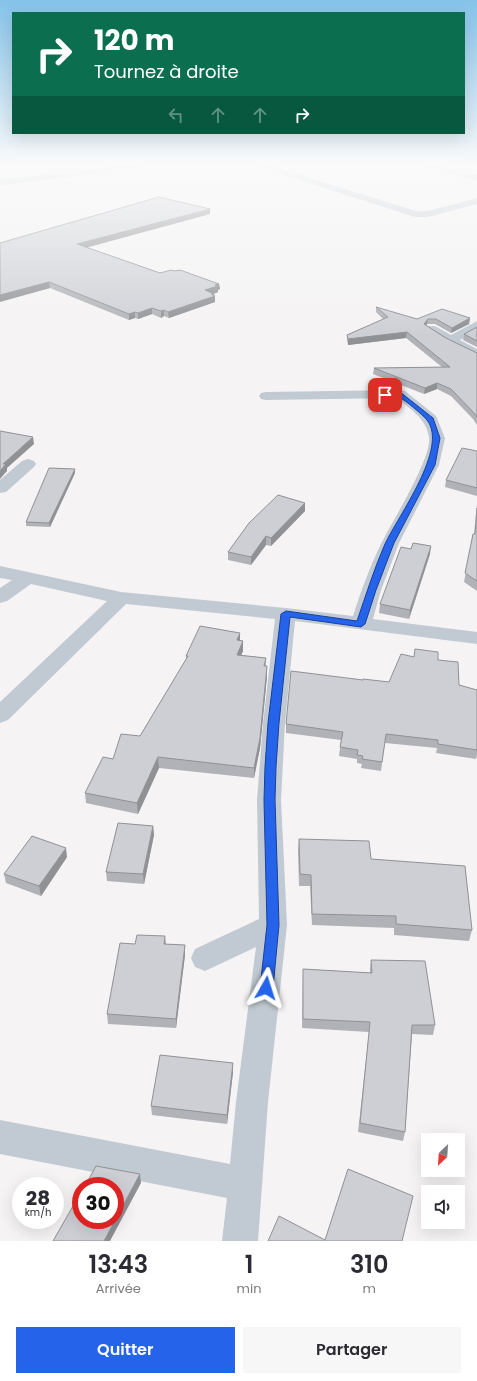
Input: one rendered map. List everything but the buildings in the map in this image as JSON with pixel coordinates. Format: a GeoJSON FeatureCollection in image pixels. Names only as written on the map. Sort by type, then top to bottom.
{"type":"FeatureCollection","features":[{"type":"Feature","properties":{"kind":"street"},"geometry":{"type":"LineString","coordinates":[[450,340],[477,325]]}},
{"type":"Feature","properties":{"kind":"street"},"geometry":{"type":"LineString","coordinates":[[431,329],[477,354]]}},
{"type":"Feature","properties":{"kind":"street"},"geometry":{"type":"LineString","coordinates":[[266,396],[400,394],[430,419],[437,438],[431,465],[390,543],[371,590],[361,624]]}},
{"type":"Feature","properties":{"kind":"street"},"geometry":{"type":"LineString","coordinates":[[0,488],[28,464]]}},
{"type":"Feature","properties":{"kind":"street"},"geometry":{"type":"LineString","coordinates":[[0,572],[121,598],[286,614],[477,638]]}},
{"type":"Feature","properties":{"kind":"street"},"geometry":{"type":"LineString","coordinates":[[0,597],[27,578]]}},
{"type":"Feature","properties":{"kind":"street"},"geometry":{"type":"LineString","coordinates":[[0,715],[121,598]]}},
{"type":"Feature","properties":{"kind":"street"},"geometry":{"type":"LineString","coordinates":[[240,1241],[252,1102],[273,925],[270,786],[274,723],[286,614]]}},
{"type":"Feature","properties":{"kind":"street"},"geometry":{"type":"LineString","coordinates":[[205,958],[273,925]]}},
{"type":"Feature","properties":{"kind":"street"},"geometry":{"type":"LineString","coordinates":[[0,1137],[246,1184]]}},
{"type":"Feature","properties":{"kind":"route"},"geometry":{"type":"LineString","coordinates":[[266,988],[273,925],[269,800],[274,723],[286,614],[361,624],[371,590],[390,543],[431,465],[437,438],[430,419],[400,394],[385,395]]}}]}
